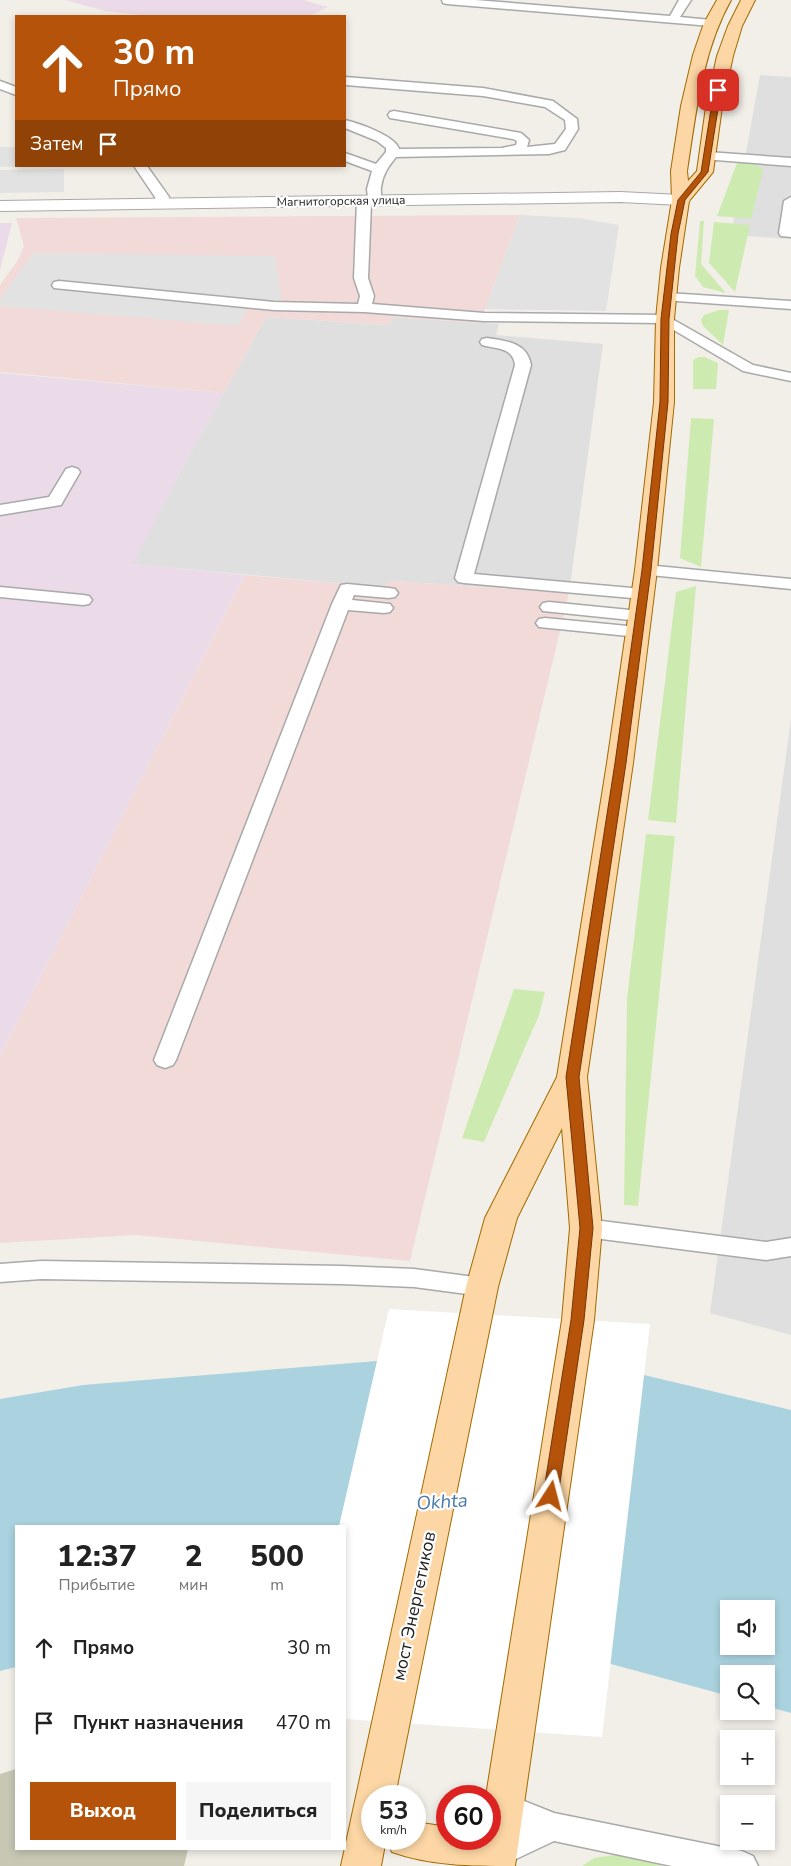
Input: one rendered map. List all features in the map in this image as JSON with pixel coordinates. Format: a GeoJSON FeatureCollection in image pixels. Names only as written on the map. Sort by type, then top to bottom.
{"type":"FeatureCollection","features":[{"type":"Feature","properties":{"kind":"main road"},"geometry":{"type":"LineString","coordinates":[[426,1844],[496,1860],[578,1320],[586,1228],[572,1077],[619,772],[646,570],[664,402],[667,296],[674,234],[681,200],[679,171],[688,106],[712,23],[724,0]]}},
{"type":"Feature","properties":{"kind":"main road"},"geometry":{"type":"LineString","coordinates":[[681,200],[705,172],[714,106],[725,56],[735,26],[748,0]]}},
{"type":"Feature","properties":{"kind":"main road","name":"мост Энергетиков"},"geometry":{"type":"LineString","coordinates":[[378,1785],[479,1301],[501,1218],[572,1077]]}},
{"type":"Feature","properties":{"kind":"street","name":"Магнитогорская улица"},"geometry":{"type":"LineString","coordinates":[[0,206],[620,197],[681,200]]}},
{"type":"Feature","properties":{"kind":"lane"},"geometry":{"type":"LineString","coordinates":[[673,20],[685,0]]}},
{"type":"Feature","properties":{"kind":"lane"},"geometry":{"type":"LineString","coordinates":[[447,1],[712,23]]}},
{"type":"Feature","properties":{"kind":"lane"},"geometry":{"type":"LineString","coordinates":[[346,81],[453,88],[508,96],[549,104],[571,119],[572,129],[560,147],[549,150],[392,153]]}},
{"type":"Feature","properties":{"kind":"lane"},"geometry":{"type":"LineString","coordinates":[[0,85],[15,91]]}},
{"type":"Feature","properties":{"kind":"lane"},"geometry":{"type":"LineString","coordinates":[[394,115],[517,136],[523,140],[523,144],[520,148],[512,151]]}},
{"type":"Feature","properties":{"kind":"lane"},"geometry":{"type":"LineString","coordinates":[[346,124],[388,142],[393,147],[392,153],[379,169],[369,201],[362,278],[367,296],[364,308]]}},
{"type":"Feature","properties":{"kind":"lane"},"geometry":{"type":"LineString","coordinates":[[708,156],[791,162]]}},
{"type":"Feature","properties":{"kind":"lane"},"geometry":{"type":"LineString","coordinates":[[346,157],[379,169]]}},
{"type":"Feature","properties":{"kind":"lane"},"geometry":{"type":"LineString","coordinates":[[141,167],[162,197],[162,204]]}},
{"type":"Feature","properties":{"kind":"lane"},"geometry":{"type":"LineString","coordinates":[[791,201],[786,233],[791,233]]}},
{"type":"Feature","properties":{"kind":"lane"},"geometry":{"type":"LineString","coordinates":[[59,285],[274,306],[364,308],[484,316],[665,319],[748,368],[789,378]]}},
{"type":"Feature","properties":{"kind":"lane"},"geometry":{"type":"LineString","coordinates":[[667,296],[791,305]]}},
{"type":"Feature","properties":{"kind":"lane"},"geometry":{"type":"LineString","coordinates":[[487,342],[518,350],[523,356],[523,365],[464,578],[640,614]]}},
{"type":"Feature","properties":{"kind":"lane"},"geometry":{"type":"LineString","coordinates":[[0,510],[55,501],[72,472]]}},
{"type":"Feature","properties":{"kind":"lane"},"geometry":{"type":"LineString","coordinates":[[646,570],[791,584]]}},
{"type":"Feature","properties":{"kind":"lane"},"geometry":{"type":"LineString","coordinates":[[165,1060],[347,589],[386,600]]}},
{"type":"Feature","properties":{"kind":"lane"},"geometry":{"type":"LineString","coordinates":[[0,592],[82,600]]}},
{"type":"Feature","properties":{"kind":"lane"},"geometry":{"type":"LineString","coordinates":[[547,615],[640,614]]}},
{"type":"Feature","properties":{"kind":"lane"},"geometry":{"type":"LineString","coordinates":[[586,1228],[766,1251],[791,1247]]}},
{"type":"Feature","properties":{"kind":"lane"},"geometry":{"type":"LineString","coordinates":[[0,1274],[41,1270],[414,1278],[479,1301]]}},
{"type":"Feature","properties":{"kind":"lane"},"geometry":{"type":"LineString","coordinates":[[504,1806],[552,1827],[742,1866]]}},
{"type":"Feature","properties":{"kind":"lane"},"geometry":{"type":"LineString","coordinates":[[496,1860],[552,1827]]}},
{"type":"Feature","properties":{"kind":"shaded area"},"geometry":{"type":"Polygon","coordinates":[[[65,0],[303,0],[328,7],[311,15],[141,15],[105,11],[65,0]]]}},
{"type":"Feature","properties":{"kind":"shaded area"},"geometry":{"type":"Polygon","coordinates":[[[760,75],[791,77],[791,239],[731,235],[760,75]]]}},
{"type":"Feature","properties":{"kind":"shaded area"},"geometry":{"type":"Polygon","coordinates":[[[0,147],[15,147],[15,167],[0,167],[0,147]]]}},
{"type":"Feature","properties":{"kind":"shaded area"},"geometry":{"type":"Polygon","coordinates":[[[64,169],[64,192],[0,193],[0,170],[64,169]]]}},
{"type":"Feature","properties":{"kind":"shaded area"},"geometry":{"type":"Polygon","coordinates":[[[520,215],[485,309],[482,323],[392,317],[389,325],[266,317],[224,393],[0,372],[0,285],[18,260],[24,246],[16,218],[520,215]]]}},
{"type":"Feature","properties":{"kind":"shaded area"},"geometry":{"type":"Polygon","coordinates":[[[520,215],[578,218],[619,225],[606,311],[485,309],[520,215]]]}},
{"type":"Feature","properties":{"kind":"shaded area"},"geometry":{"type":"Polygon","coordinates":[[[0,223],[12,223],[0,270],[0,223]]]}},
{"type":"Feature","properties":{"kind":"shaded area"},"geometry":{"type":"Polygon","coordinates":[[[33,253],[275,256],[282,301],[252,299],[238,326],[0,306],[0,299],[33,253]]]}},
{"type":"Feature","properties":{"kind":"shaded area"},"geometry":{"type":"Polygon","coordinates":[[[266,317],[389,325],[392,317],[499,324],[496,335],[603,344],[569,593],[393,581],[381,587],[132,564],[186,461],[266,317]]]}},
{"type":"Feature","properties":{"kind":"shaded area"},"geometry":{"type":"Polygon","coordinates":[[[0,373],[224,393],[186,461],[133,564],[245,575],[0,1057],[0,373]]]}},
{"type":"Feature","properties":{"kind":"shaded area"},"geometry":{"type":"Polygon","coordinates":[[[245,575],[381,587],[393,581],[569,593],[410,1261],[136,1235],[0,1243],[0,1057],[245,575]]]}},
{"type":"Feature","properties":{"kind":"shaded area"},"geometry":{"type":"Polygon","coordinates":[[[791,719],[791,1335],[710,1313],[791,719]]]}},
{"type":"Feature","properties":{"kind":"shaded area"},"geometry":{"type":"Polygon","coordinates":[[[15,1769],[15,1850],[188,1850],[184,1866],[0,1866],[0,1774],[15,1769]]]}},
{"type":"Feature","properties":{"kind":"green space"},"geometry":{"type":"Polygon","coordinates":[[[737,163],[755,164],[763,170],[751,219],[717,216],[737,163]]]}},
{"type":"Feature","properties":{"kind":"green space"},"geometry":{"type":"Polygon","coordinates":[[[700,221],[704,221],[701,264],[726,293],[703,287],[695,276],[700,221]]]}},
{"type":"Feature","properties":{"kind":"green space"},"geometry":{"type":"Polygon","coordinates":[[[714,222],[750,225],[735,292],[709,263],[714,222]]]}},
{"type":"Feature","properties":{"kind":"green space"},"geometry":{"type":"Polygon","coordinates":[[[719,310],[729,310],[723,345],[703,326],[701,320],[704,315],[719,310]]]}},
{"type":"Feature","properties":{"kind":"green space"},"geometry":{"type":"Polygon","coordinates":[[[705,357],[718,363],[716,389],[693,389],[693,360],[705,357]]]}},
{"type":"Feature","properties":{"kind":"green space"},"geometry":{"type":"Polygon","coordinates":[[[691,418],[714,419],[701,567],[680,558],[691,418]]]}},
{"type":"Feature","properties":{"kind":"green space"},"geometry":{"type":"Polygon","coordinates":[[[696,586],[676,823],[648,820],[676,592],[696,586]]]}},
{"type":"Feature","properties":{"kind":"green space"},"geometry":{"type":"Polygon","coordinates":[[[646,834],[675,836],[638,1206],[624,1205],[627,1000],[646,834]]]}},
{"type":"Feature","properties":{"kind":"green space"},"geometry":{"type":"Polygon","coordinates":[[[514,989],[545,992],[539,1015],[484,1142],[462,1138],[514,989]]]}},
{"type":"Feature","properties":{"kind":"green space"},"geometry":{"type":"Polygon","coordinates":[[[614,1855],[644,1860],[662,1866],[582,1866],[594,1858],[614,1855]]]}},
{"type":"Feature","properties":{"kind":"water","name":"Okhta"},"geometry":{"type":"Polygon","coordinates":[[[377,1361],[644,1375],[791,1410],[791,1713],[775,1709],[775,1665],[720,1665],[720,1694],[611,1664],[346,1525],[15,1525],[15,1667],[0,1671],[0,1399],[83,1385],[377,1361]]]}},
{"type":"Feature","properties":{"kind":"pier"},"geometry":{"type":"Polygon","coordinates":[[[389,1309],[650,1324],[602,1737],[346,1719],[346,1525],[339,1525],[389,1309]]]}},
{"type":"Feature","properties":{"kind":"route"},"geometry":{"type":"LineString","coordinates":[[551,1496],[578,1320],[586,1228],[572,1077],[620,763],[646,570],[664,402],[665,319],[674,234],[681,200],[705,172],[718,90]]}}]}
